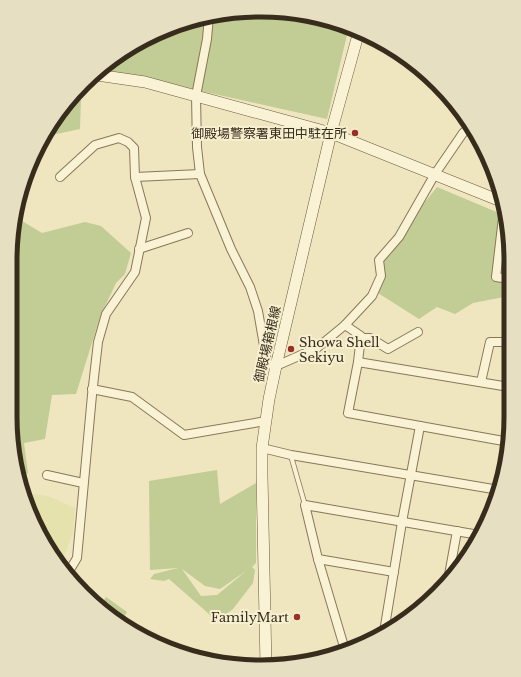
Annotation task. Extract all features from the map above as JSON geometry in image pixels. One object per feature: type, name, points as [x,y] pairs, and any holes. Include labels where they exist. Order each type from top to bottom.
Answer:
[{"type":"main road","name":"御殿場箱根線","points":[[266,660],[262,448],[269,399],[331,133],[357,37]]},
{"type":"main road","points":[[104,73],[145,82],[331,133],[496,199]]},
{"type":"street","points":[[209,23],[196,96],[197,147],[200,174],[231,249],[250,287],[258,311],[267,363],[276,366],[317,348],[345,325],[372,296],[381,276],[379,260],[398,237],[434,174],[466,130]]},
{"type":"street","points":[[60,177],[95,146],[120,138],[128,142],[134,148],[135,177],[146,218],[135,272],[106,314],[98,342],[92,389],[76,558],[70,569]]},
{"type":"street","points":[[135,177],[200,174]]},
{"type":"street","points":[[502,228],[496,277],[504,278]]},
{"type":"street","points":[[140,249],[188,233]]},
{"type":"street","points":[[345,325],[361,336],[358,362],[348,413],[502,441]]},
{"type":"street","points":[[361,338],[370,338],[388,349],[418,332]]},
{"type":"street","points":[[481,382],[490,342],[504,342]]},
{"type":"street","points":[[358,362],[504,386]]},
{"type":"street","points":[[92,389],[132,397],[184,435],[266,421]]},
{"type":"street","points":[[385,625],[420,426]]},
{"type":"street","points":[[262,448],[291,455],[493,489]]},
{"type":"street","points":[[47,475],[84,483]]},
{"type":"street","points":[[343,646],[318,559],[305,505],[473,534]]},
{"type":"street","points":[[450,570],[457,531]]},
{"type":"street","points":[[318,559],[394,572]]},
{"type":"lane","points":[[291,455],[305,505]]},
{"type":"shaded area","points":[[29,493],[48,496],[75,508],[73,533],[63,559],[42,524]]},
{"type":"green space","points":[[260,17],[292,19],[324,25],[347,33],[327,119],[111,71],[110,68],[125,58],[153,42],[197,25],[229,19]]},
{"type":"green space","points":[[80,97],[81,98],[80,129],[52,135],[67,112]]},
{"type":"green space","points":[[437,187],[499,213],[502,229],[504,260],[504,297],[473,303],[455,314],[437,307],[419,319],[378,293],[379,260]]},
{"type":"green space","points":[[22,221],[42,233],[85,222],[101,226],[131,253],[125,274],[116,283],[100,317],[76,394],[52,395],[45,439],[24,443],[28,473],[24,476],[19,448],[17,416],[17,260],[20,223]]},
{"type":"green space","points":[[217,470],[220,504],[256,483],[256,563],[252,567],[255,570],[253,583],[233,609],[217,621],[169,579],[164,581],[150,579],[154,574],[178,568],[150,570],[149,481]],"holes":[[[182,569],[205,586],[220,589],[246,571],[217,595],[201,596]]]},
{"type":"green space","points":[[106,597],[127,612],[123,618],[103,602]]},
{"type":"place","name":"御殿場警察署東田中駐在所","points":[[355,133]]},
{"type":"place","name":"Showa Shell Sekiyu","points":[[291,349]]},
{"type":"place","name":"FamilyMart","points":[[297,617]]}]
